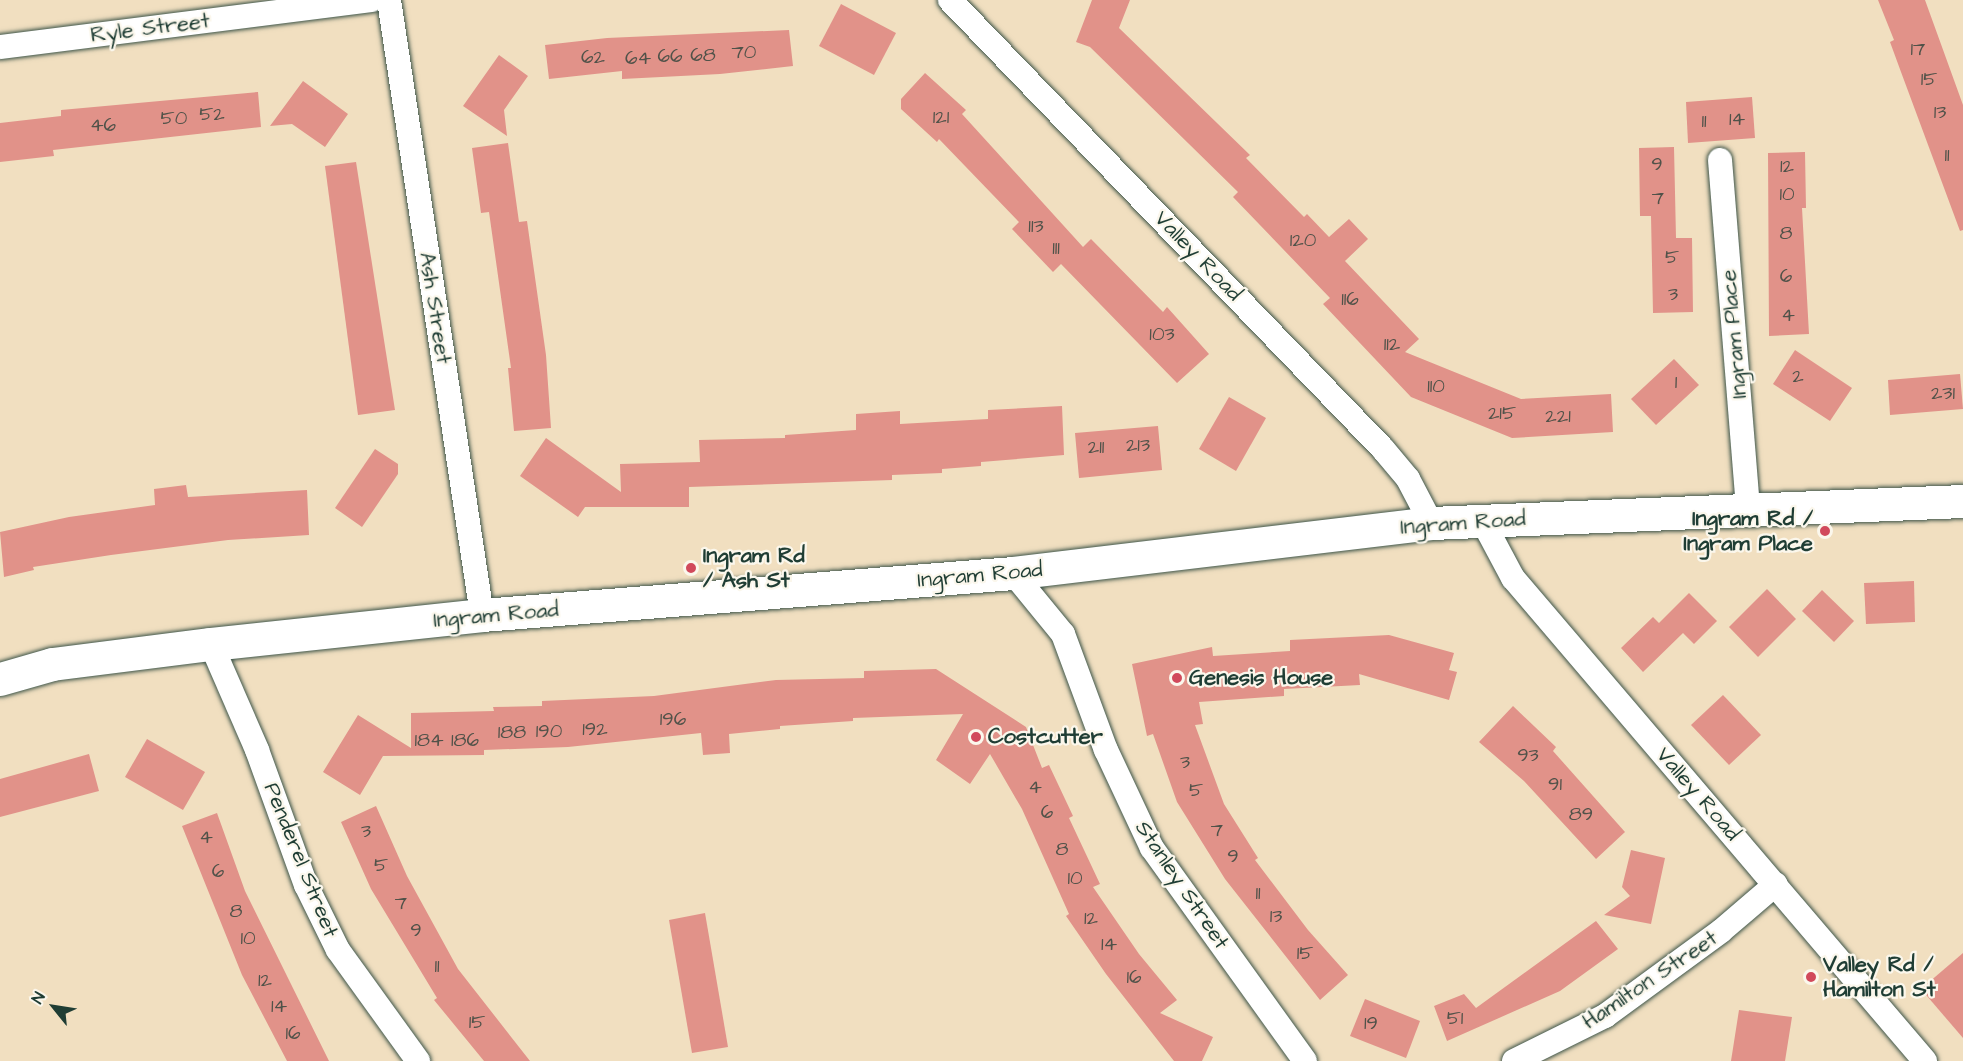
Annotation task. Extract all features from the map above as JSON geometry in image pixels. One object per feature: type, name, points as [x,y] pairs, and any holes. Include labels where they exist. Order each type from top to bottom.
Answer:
[{"type":"street","name":"Ryle Street","points":[[0,47],[371,0]]},
{"type":"street","name":"Ash Street","points":[[389,0],[482,615]]},
{"type":"street","name":"Valley Road","points":[[950,0],[1383,449],[1408,479],[1431,523]]},
{"type":"street","name":"Ingram Place","points":[[1720,160],[1748,508]]},
{"type":"street","name":"Ingram Road","points":[[0,679],[52,664],[212,644],[482,615],[1013,573],[1431,523],[1748,508],[1963,501]]},
{"type":"street","name":"Valley Road","points":[[1482,520],[1513,578],[1776,884],[1924,1061]]},
{"type":"street","name":"Stanley Street","points":[[1013,573],[1063,634],[1106,750],[1152,848],[1305,1061]]},
{"type":"street","name":"Penderel Street","points":[[212,644],[320,913],[338,951],[418,1061]]},
{"type":"street","name":"Hamilton Street","points":[[1514,1061],[1605,1016],[1721,931],[1776,884]]},
{"type":"building","points":[[1092,0],[1130,0],[1119,28],[1250,155],[1246,158],[1304,217],[1307,214],[1329,237],[1349,219],[1368,239],[1345,261],[1419,339],[1405,352],[1521,399],[1611,394],[1613,432],[1512,438],[1411,397],[1323,304],[1330,298],[1233,197],[1238,192],[1090,47],[1076,42]]},
{"type":"building","points":[[1878,0],[1925,0],[1963,105],[1963,230],[1960,231],[1901,72],[1890,42],[1894,40]]},
{"type":"building","points":[[841,4],[896,33],[874,75],[819,46]]},
{"type":"building","points":[[789,30],[793,66],[720,74],[622,79],[622,71],[549,79],[545,45],[607,38]]},
{"type":"building","points":[[499,55],[528,76],[504,110],[507,136],[463,106]]},
{"type":"building","points":[[925,73],[966,110],[962,114],[1083,247],[1091,239],[1163,312],[1167,307],[1209,354],[1177,383],[1061,264],[1053,272],[1012,229],[1019,222],[939,139],[937,142],[901,109],[901,99]]},
{"type":"building","points":[[303,81],[348,114],[325,147],[292,124],[270,126]]},
{"type":"building","points":[[258,92],[261,127],[53,150],[54,156],[0,162],[0,123],[61,116],[61,110]]},
{"type":"building","points":[[1752,97],[1755,138],[1688,143],[1686,102]]},
{"type":"building","points":[[508,143],[519,222],[527,221],[546,355],[551,428],[514,431],[508,368],[511,368],[489,212],[481,213],[472,148]]},
{"type":"building","points":[[1674,147],[1676,238],[1692,238],[1693,312],[1653,313],[1651,216],[1640,216],[1639,148]]},
{"type":"building","points":[[1805,152],[1806,208],[1802,208],[1809,334],[1769,336],[1768,153]]},
{"type":"building","points":[[356,162],[395,410],[358,415],[325,166]]},
{"type":"building","points":[[1795,350],[1852,388],[1830,421],[1773,384]]},
{"type":"building","points":[[1674,359],[1699,385],[1656,425],[1631,399]]},
{"type":"building","points":[[1960,374],[1963,409],[1890,415],[1888,380]]},
{"type":"building","points":[[1229,397],[1266,418],[1236,471],[1199,449]]},
{"type":"building","points":[[1062,406],[1064,455],[981,462],[981,466],[942,469],[942,473],[892,475],[892,480],[689,487],[689,507],[585,507],[578,517],[520,476],[546,438],[621,492],[620,464],[700,462],[699,440],[785,438],[785,435],[856,430],[856,414],[900,411],[900,424],[988,419],[988,410]]},
{"type":"building","points":[[1158,426],[1162,470],[1079,478],[1075,433]]},
{"type":"building","points":[[375,449],[398,464],[398,474],[362,527],[335,508]]},
{"type":"building","points":[[186,485],[188,497],[307,490],[309,535],[228,540],[111,555],[33,567],[34,570],[4,577],[0,532],[69,517],[155,505],[154,489]]},
{"type":"building","points":[[1914,581],[1915,622],[1866,624],[1864,583]]},
{"type":"building","points":[[1767,589],[1796,619],[1758,657],[1729,627]]},
{"type":"building","points":[[1822,590],[1854,621],[1834,642],[1802,611]]},
{"type":"building","points":[[1689,593],[1717,621],[1694,644],[1683,633],[1643,672],[1621,648],[1653,617],[1659,623]]},
{"type":"building","points":[[1389,635],[1454,653],[1449,670],[1457,672],[1449,700],[1359,674],[1360,685],[1284,689],[1284,696],[1199,702],[1203,724],[1195,725],[1224,804],[1258,858],[1255,860],[1308,930],[1348,975],[1320,1000],[1225,879],[1177,802],[1153,734],[1147,736],[1132,664],[1212,647],[1213,656],[1290,651],[1290,640]]},
{"type":"building","points":[[936,669],[1026,727],[1042,768],[1049,765],[1073,816],[1069,818],[1100,884],[1093,887],[1139,954],[1177,1000],[1160,1013],[1213,1037],[1202,1061],[1174,1061],[1106,974],[1066,916],[1069,914],[1022,809],[990,754],[970,784],[936,760],[963,714],[853,718],[853,721],[780,726],[780,729],[729,734],[730,753],[703,755],[701,733],[568,747],[484,750],[484,755],[383,756],[360,795],[323,772],[358,715],[411,748],[411,713],[494,711],[493,707],[542,706],[542,701],[654,696],[776,680],[864,678],[864,671]]},
{"type":"building","points":[[1723,695],[1761,735],[1729,765],[1691,725]]},
{"type":"building","points":[[1513,706],[1556,747],[1553,751],[1625,832],[1596,859],[1524,781],[1479,742]]},
{"type":"building","points":[[147,739],[205,772],[183,810],[125,777]]},
{"type":"building","points":[[89,754],[99,791],[0,817],[0,779]]},
{"type":"building","points":[[376,806],[407,876],[458,969],[530,1061],[484,1061],[434,1000],[437,998],[371,889],[341,822]]},
{"type":"building","points":[[217,813],[245,891],[329,1061],[287,1061],[242,975],[182,826]]},
{"type":"building","points":[[1631,850],[1665,858],[1651,924],[1604,915],[1630,896],[1622,887]]},
{"type":"building","points":[[705,913],[728,1047],[692,1053],[669,920]]},
{"type":"building","points":[[1596,921],[1618,949],[1560,991],[1447,1041],[1434,1006],[1464,994],[1476,1008]]},
{"type":"building","points":[[1963,953],[1963,1038],[1921,989]]},
{"type":"building","points":[[1365,999],[1420,1021],[1406,1058],[1350,1036]]},
{"type":"building","points":[[1739,1010],[1792,1017],[1785,1061],[1731,1061]]},
{"type":"place","name":"Ingram Rd / Ingram Place","points":[[1825,531]]},
{"type":"place","name":"Ingram Rd / Ash St","points":[[691,568]]},
{"type":"place","name":"Genesis House","points":[[1177,678]]},
{"type":"place","name":"Costcutter","points":[[976,737]]},
{"type":"place","name":"Valley Rd / Hamilton St","points":[[1811,977]]}]
